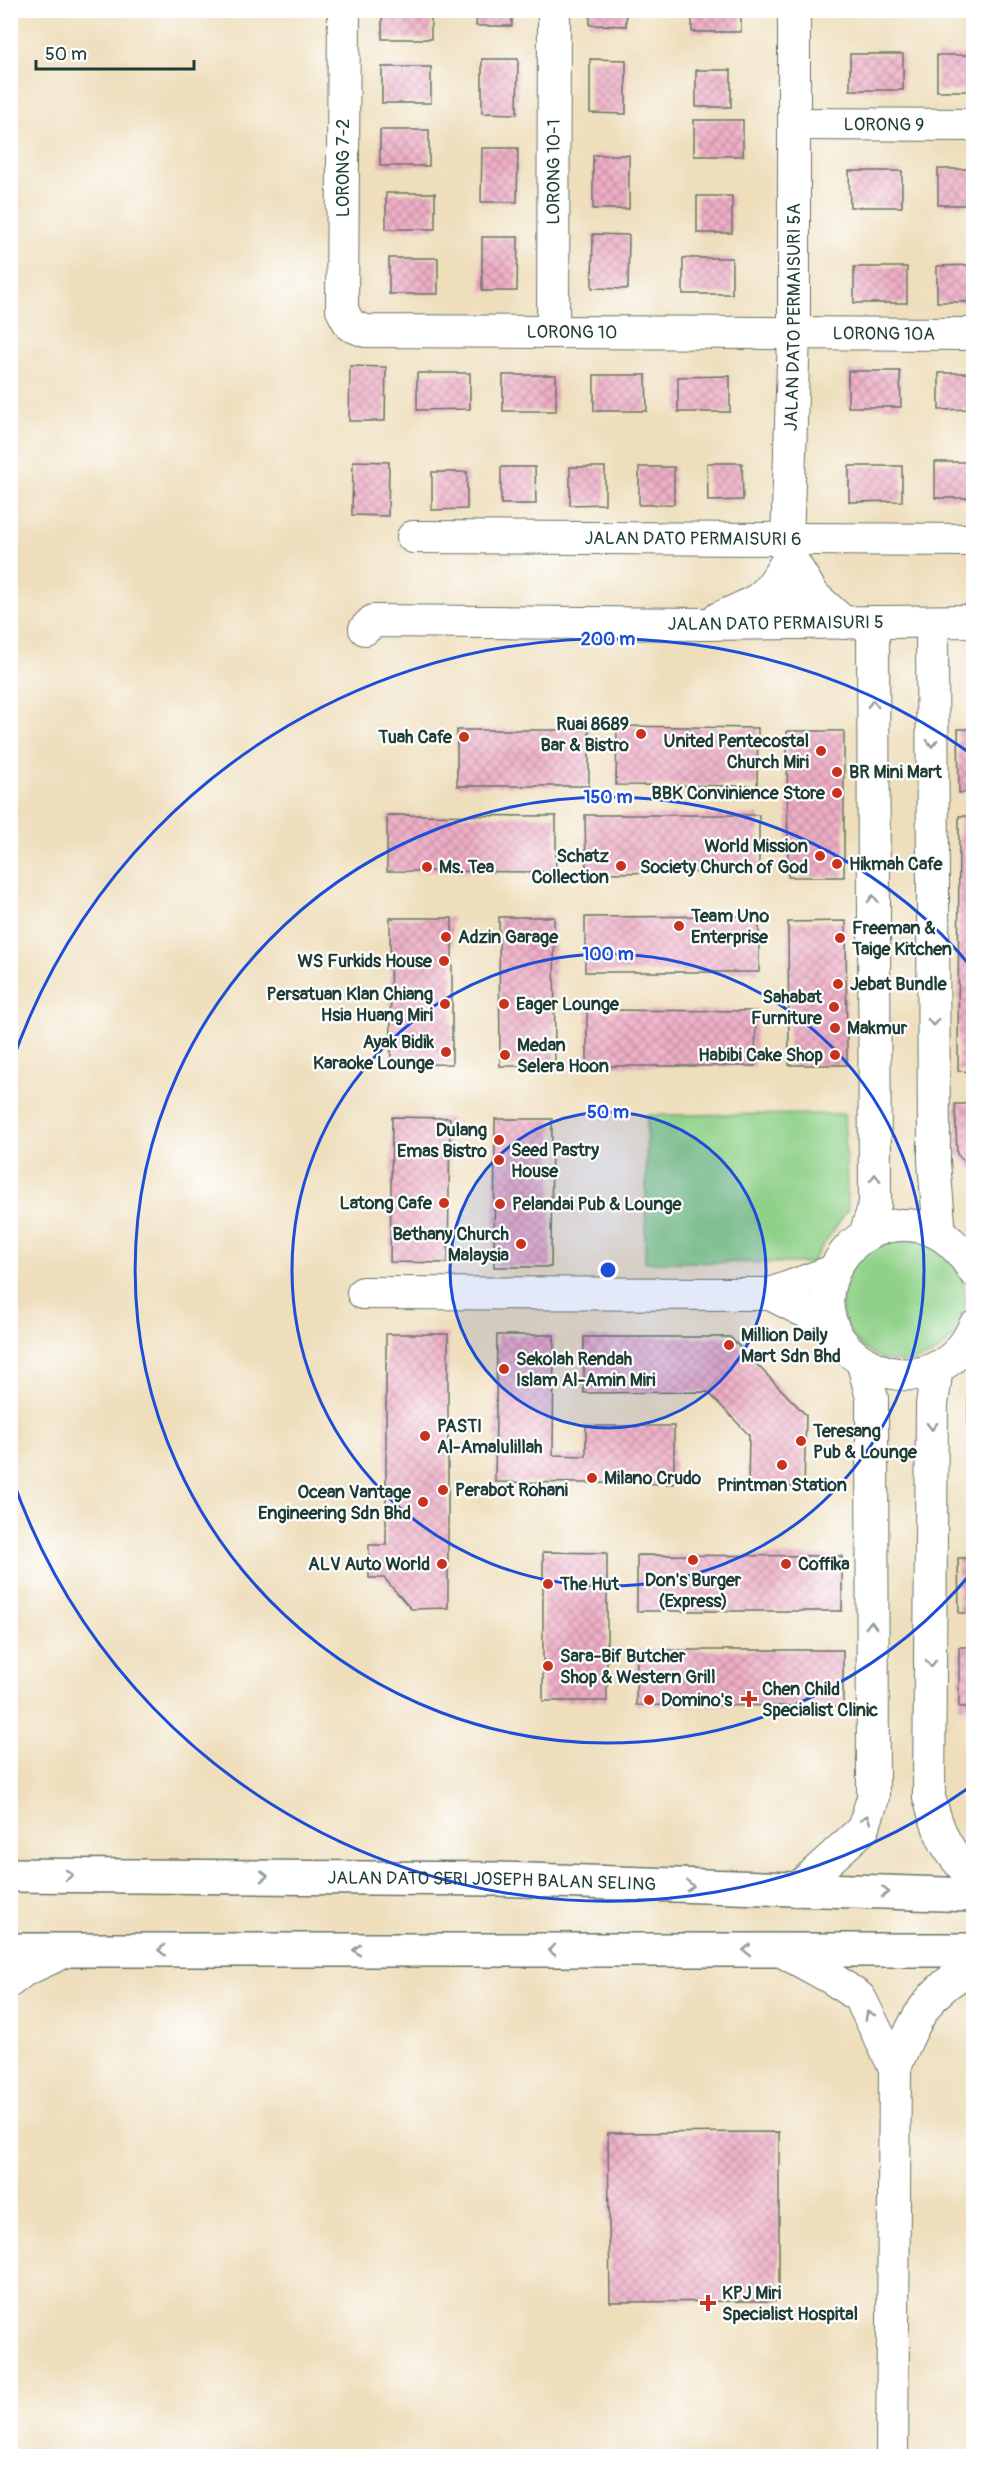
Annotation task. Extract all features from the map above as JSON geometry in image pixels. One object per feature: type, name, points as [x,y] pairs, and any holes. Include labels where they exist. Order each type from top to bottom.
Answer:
[{"type":"main road","name":"JALAN DATO SERI JOSEPH BALAN SELING","points":[[10,1875],[497,1879],[974,1895]]},
{"type":"main road","points":[[10,1950],[974,1950]]},
{"type":"street","name":"LORONG 7-2","points":[[344,10],[342,310],[350,325]]},
{"type":"street","name":"LORONG 10-1","points":[[553,332],[554,10]]},
{"type":"street","name":"JALAN DATO PERMAISURI 5A","points":[[788,623],[787,551],[794,334],[794,10]]},
{"type":"street","name":"LORONG 9","points":[[795,124],[974,125]]},
{"type":"street","name":"LORONG 10","points":[[350,325],[365,331],[794,334]]},
{"type":"street","name":"LORONG 10A","points":[[794,334],[974,334]]},
{"type":"street","name":"JALAN DATO PERMAISURI 6","points":[[413,537],[787,551],[974,540]]},
{"type":"street","points":[[787,551],[814,596],[859,622],[875,1204],[865,1235]]},
{"type":"street","points":[[702,624],[757,602],[774,583],[787,551]]},
{"type":"street","name":"JALAN DATO PERMAISURI 5","points":[[365,628],[373,621],[702,624],[974,621]]},
{"type":"street","points":[[932,622],[934,1162],[940,1234]]},
{"type":"street","points":[[974,1270],[960,1249],[940,1234],[915,1225],[889,1226],[865,1235],[846,1250],[833,1271],[828,1289],[828,1307],[832,1325],[844,1347],[863,1364],[887,1373],[912,1374],[937,1367],[955,1356],[974,1327]]},
{"type":"street","points":[[363,1293],[770,1294],[833,1271]]},
{"type":"street","points":[[770,1294],[832,1325]]},
{"type":"street","points":[[796,1890],[863,1829],[873,1798],[872,1398],[863,1364]]},
{"type":"street","points":[[937,1367],[932,1405],[929,1797],[940,1837],[955,1860],[974,1879]]},
{"type":"street","points":[[780,1950],[833,1979],[860,1998],[895,2068]]},
{"type":"street","points":[[10,1981],[23,1971],[66,1951]]},
{"type":"street","points":[[892,2457],[895,2068],[908,2033],[928,2000],[959,1974],[974,1968]]},
{"type":"green space","points":[[844,1114],[848,1209],[811,1263],[645,1262],[647,1115]]},
{"type":"green space","points":[[903,1238],[927,1243],[947,1256],[960,1276],[965,1300],[960,1324],[947,1344],[927,1357],[903,1362],[879,1357],[859,1344],[846,1324],[841,1300],[846,1276],[859,1256],[879,1243]]},
{"type":"building","points":[[382,10],[431,10],[431,39],[382,39]]},
{"type":"building","points":[[477,10],[512,10],[512,26],[476,26]]},
{"type":"building","points":[[590,10],[626,10],[626,26],[590,25]]},
{"type":"building","points":[[692,10],[741,10],[741,32],[692,32]]},
{"type":"building","points":[[850,54],[903,54],[903,90],[850,90]]},
{"type":"building","points":[[937,55],[974,55],[974,91],[937,91]]},
{"type":"building","points":[[482,59],[518,59],[517,114],[482,113]]},
{"type":"building","points":[[590,59],[626,60],[626,114],[590,113]]},
{"type":"building","points":[[382,67],[431,67],[431,103],[382,103]]},
{"type":"building","points":[[696,70],[731,70],[731,107],[696,107]]},
{"type":"building","points":[[694,120],[743,120],[743,156],[694,156]]},
{"type":"building","points":[[380,130],[429,130],[429,166],[380,166]]},
{"type":"building","points":[[482,148],[518,148],[517,202],[481,202]]},
{"type":"building","points":[[593,155],[629,155],[629,209],[593,209]]},
{"type":"building","points":[[938,169],[974,169],[974,205],[938,205]]},
{"type":"building","points":[[849,171],[902,171],[902,207],[850,207]]},
{"type":"building","points":[[386,193],[435,193],[435,229],[386,229]]},
{"type":"building","points":[[697,196],[732,196],[732,233],[697,233]]},
{"type":"building","points":[[593,234],[629,235],[628,289],[592,288]]},
{"type":"building","points":[[482,237],[518,237],[517,291],[482,291]]},
{"type":"building","points":[[389,258],[438,258],[438,294],[389,294]]},
{"type":"building","points":[[683,258],[732,258],[732,294],[683,294]]},
{"type":"building","points":[[974,265],[974,302],[937,302],[937,266]]},
{"type":"building","points":[[854,267],[907,267],[907,303],[854,303]]},
{"type":"building","points":[[350,366],[386,367],[385,421],[349,421]]},
{"type":"building","points":[[848,371],[900,371],[901,407],[848,407]]},
{"type":"building","points":[[417,373],[470,373],[470,409],[417,410]]},
{"type":"building","points":[[939,373],[974,373],[974,409],[939,410]]},
{"type":"building","points":[[503,375],[556,375],[556,411],[503,411]]},
{"type":"building","points":[[594,375],[646,375],[647,411],[594,411]]},
{"type":"building","points":[[730,376],[730,412],[678,412],[678,377]]},
{"type":"building","points":[[353,461],[389,462],[388,516],[352,515]]},
{"type":"building","points":[[935,462],[974,462],[974,498],[935,498]]},
{"type":"building","points":[[707,463],[742,463],[743,500],[708,501]]},
{"type":"building","points":[[849,466],[902,466],[902,501],[849,502]]},
{"type":"building","points":[[501,467],[535,467],[536,504],[501,504]]},
{"type":"building","points":[[570,467],[605,467],[605,504],[570,505]]},
{"type":"building","points":[[639,467],[674,467],[674,504],[639,505]]},
{"type":"building","points":[[432,472],[467,472],[467,509],[432,510]]},
{"type":"building","points":[[617,726],[758,728],[757,786],[616,785]]},
{"type":"building","points":[[958,729],[974,729],[974,792],[959,793]]},
{"type":"building","points":[[457,730],[589,730],[589,786],[457,786]]},
{"type":"building","points":[[787,731],[844,731],[844,877],[788,877]]},
{"type":"building","points":[[387,815],[556,816],[556,872],[387,871]]},
{"type":"building","points":[[585,815],[759,815],[759,872],[586,873]]},
{"type":"building","points":[[959,816],[974,816],[974,1072],[958,1071]]},
{"type":"building","points":[[759,916],[759,972],[585,972],[585,917]]},
{"type":"building","points":[[499,917],[554,917],[555,1066],[500,1066]]},
{"type":"building","points":[[390,918],[452,918],[452,1064],[391,1065]]},
{"type":"building","points":[[846,921],[847,1065],[789,1065],[788,922]]},
{"type":"building","points":[[587,1010],[756,1011],[755,1066],[587,1066]]},
{"type":"building","points":[[955,1104],[974,1104],[974,1171],[957,1154]]},
{"type":"building","points":[[392,1117],[450,1118],[448,1263],[390,1262]]},
{"type":"building","points":[[495,1119],[552,1119],[551,1267],[494,1267]]},
{"type":"building","points":[[386,1334],[448,1334],[448,1608],[411,1609],[384,1578],[369,1578],[369,1545],[386,1545]]},
{"type":"building","points":[[497,1335],[554,1335],[553,1455],[586,1456],[586,1426],[674,1426],[674,1484],[495,1482]]},
{"type":"building","points":[[584,1337],[730,1337],[806,1415],[804,1487],[748,1486],[749,1435],[708,1392],[584,1393]]},
{"type":"building","points":[[968,1394],[974,1394],[974,1485],[968,1485]]},
{"type":"building","points":[[543,1552],[607,1553],[607,1701],[543,1701]]},
{"type":"building","points":[[637,1555],[842,1556],[842,1611],[637,1611]]},
{"type":"building","points":[[958,1558],[974,1558],[974,1613],[959,1613]]},
{"type":"building","points":[[959,1647],[974,1647],[974,1707],[959,1707]]},
{"type":"building","points":[[637,1650],[843,1650],[843,1706],[636,1705]]},
{"type":"building","points":[[779,2132],[779,2301],[610,2302],[608,2133]]},
{"type":"place","name":"Ruai 8689 Bar & Bistro","points":[[641,734]]},
{"type":"place","name":"Tuah Cafe","points":[[464,737]]},
{"type":"place","name":"United Pentecostal Church Miri","points":[[821,751]]},
{"type":"place","name":"BR Mini Mart","points":[[837,772]]},
{"type":"place","name":"BBK Convinience Store","points":[[837,793]]},
{"type":"place","name":"World Mission Society Church of God","points":[[820,856]]},
{"type":"place","name":"Hikmah Cafe","points":[[837,864]]},
{"type":"place","name":"Schatz Collection","points":[[621,866]]},
{"type":"place","name":"Ms. Tea","points":[[427,867]]},
{"type":"place","name":"Team Uno Enterprise","points":[[679,926]]},
{"type":"place","name":"Adzin Garage","points":[[446,937]]},
{"type":"place","name":"Freeman & Taige Kitchen","points":[[840,938]]},
{"type":"place","name":"WS Furkids House","points":[[444,961]]},
{"type":"place","name":"Jebat Bundle","points":[[838,984]]},
{"type":"place","name":"Persatuan Klan Chiang Hsia Huang Miri","points":[[445,1004]]},
{"type":"place","name":"Eager Lounge","points":[[504,1004]]},
{"type":"place","name":"Sahabat Furniture","points":[[834,1007]]},
{"type":"place","name":"Makmur","points":[[835,1028]]},
{"type":"place","name":"Ayak Bidik Karaoke Lounge","points":[[446,1052]]},
{"type":"place","name":"Medan Selera Hoon","points":[[505,1055]]},
{"type":"place","name":"Habibi Cake Shop","points":[[835,1055]]},
{"type":"place","name":"Dulang Emas Bistro","points":[[499,1140]]},
{"type":"place","name":"Seed Pastry House","points":[[499,1160]]},
{"type":"place","name":"Latong Cafe","points":[[444,1203]]},
{"type":"place","name":"Pelandai Pub & Lounge","points":[[500,1204]]},
{"type":"place","name":"Bethany Church Malaysia","points":[[521,1244]]},
{"type":"place","name":"Million Daily Mart Sdn Bhd","points":[[729,1345]]},
{"type":"place","name":"Sekolah Rendah Islam Al-Amin Miri","points":[[504,1369]]},
{"type":"place","name":"PASTI Al-Amalulillah","points":[[425,1436]]},
{"type":"place","name":"Teresang Pub & Lounge","points":[[801,1441]]},
{"type":"place","name":"Printman Station","points":[[782,1465]]},
{"type":"place","name":"Milano Crudo","points":[[592,1478]]},
{"type":"place","name":"Perabot Rohani","points":[[443,1490]]},
{"type":"place","name":"Ocean Vantage Engineering Sdn Bhd","points":[[423,1502]]},
{"type":"place","name":"Don's Burger (Express)","points":[[693,1560]]},
{"type":"place","name":"ALV Auto World","points":[[442,1564]]},
{"type":"place","name":"Coffika","points":[[786,1564]]},
{"type":"place","name":"The Hut","points":[[548,1584]]},
{"type":"place","name":"Sara-Bif Butcher Shop & Western Grill","points":[[548,1666]]},
{"type":"place","name":"Chen Child Specialist Clinic","points":[[749,1699]]},
{"type":"place","name":"Domino's","points":[[649,1700]]},
{"type":"place","name":"KPJ Miri Specialist Hospital","points":[[708,2303]]}]
